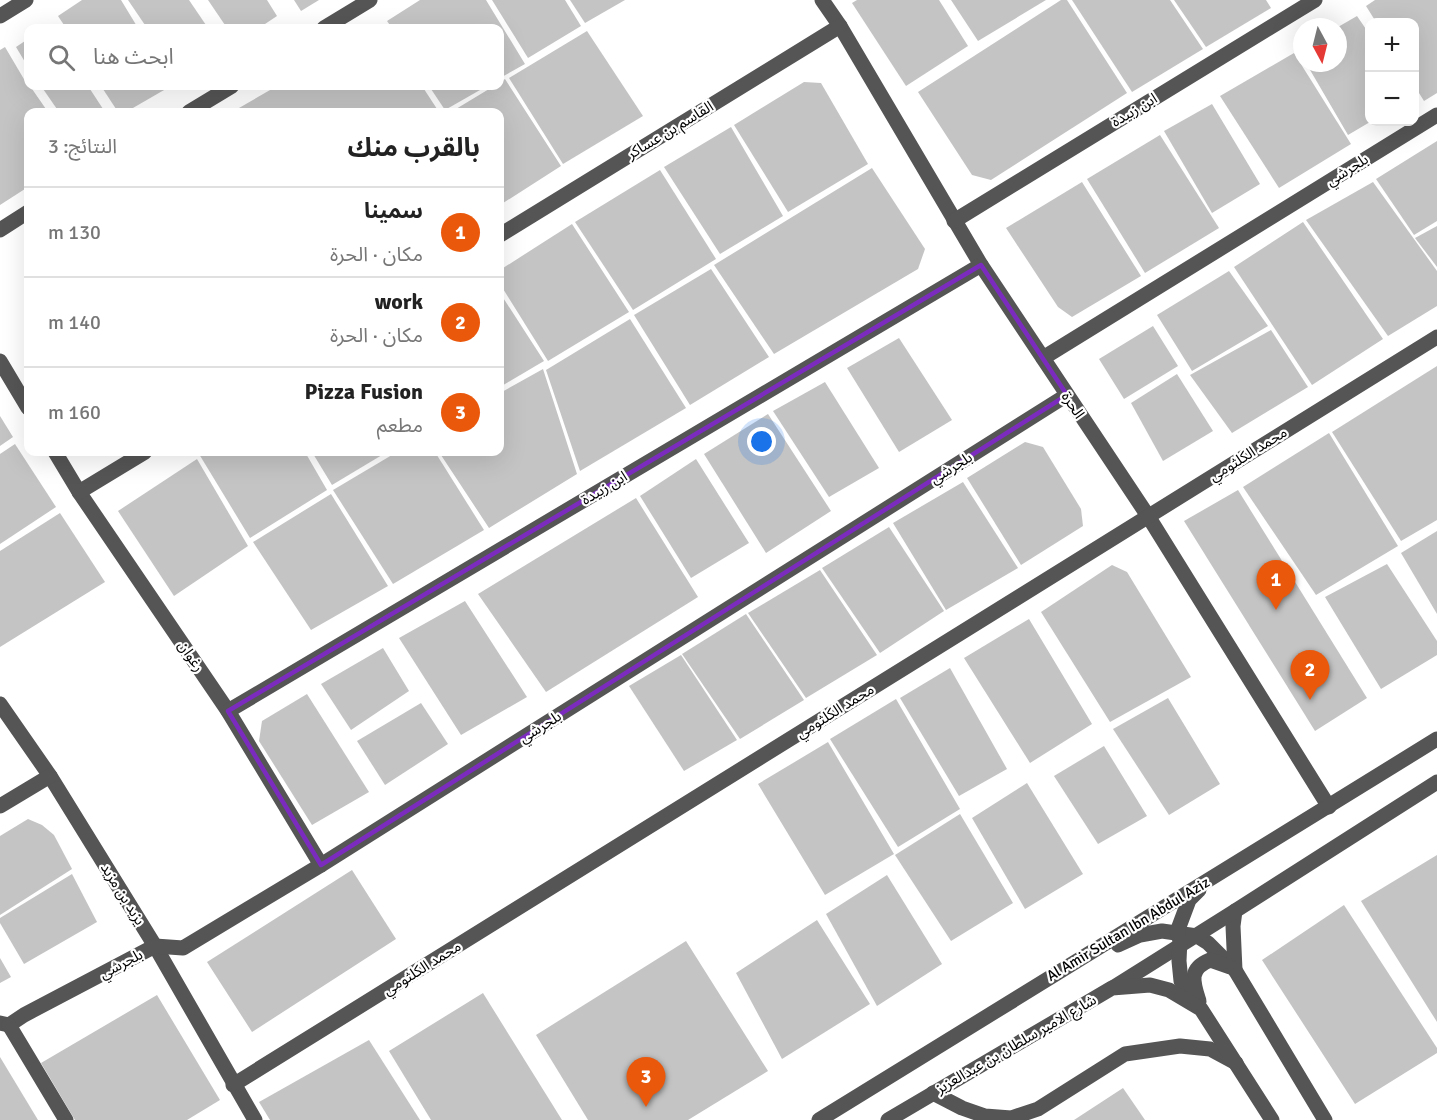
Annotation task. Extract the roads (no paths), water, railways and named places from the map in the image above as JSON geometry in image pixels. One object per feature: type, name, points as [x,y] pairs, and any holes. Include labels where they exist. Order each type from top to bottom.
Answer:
[{"type":"street","points":[[0,16],[26,0]]},
{"type":"street","points":[[331,24],[370,0]]},
{"type":"street","name":"الحرة","points":[[822,0],[840,26],[981,265],[1148,516],[1329,807]]},
{"type":"street","name":"ابن زبيدة","points":[[954,221],[1315,0]]},
{"type":"street","name":"القاسم بن عساكر","points":[[504,233],[840,26]]},
{"type":"street","points":[[196,108],[225,90]]},
{"type":"street","name":"بلجرشي","points":[[1043,358],[1437,115]]},
{"type":"street","points":[[0,230],[24,215]]},
{"type":"street","name":"ابن زبيدة","points":[[228,711],[981,265]]},
{"type":"street","name":"محمد الكلثومي","points":[[233,1085],[1437,337]]},
{"type":"street","points":[[0,361],[24,401]]},
{"type":"street","name":"بلجرشي","points":[[4,1024],[155,946],[183,948],[321,865],[1067,395]]},
{"type":"street","name":"رغوان","points":[[57,456],[79,492],[228,711],[321,865]]},
{"type":"street","points":[[79,492],[138,456]]},
{"type":"street","name":"يزيد بن مزيد","points":[[0,704],[50,776],[155,946],[255,1120]]},
{"type":"street","name":"Al Amir Sultan Ibn Abdul Aziz","points":[[819,1120],[1437,739]]},
{"type":"street","points":[[0,806],[50,776]]},
{"type":"street","points":[[1112,988],[1178,940],[1197,936],[1437,782]]},
{"type":"street","points":[[1207,882],[1189,900],[1178,940],[1181,981],[1238,1064],[1272,1120]]},
{"type":"street","points":[[1235,911],[1233,926],[1235,970]]},
{"type":"street","points":[[1063,968],[1140,935],[1162,931],[1178,940]]},
{"type":"street","points":[[1197,936],[1208,943],[1235,970],[1325,1120]]},
{"type":"street","points":[[1201,1009],[1194,986],[1193,974],[1196,969],[1210,960],[1235,970]]},
{"type":"street","name":"شارع الامير سلطان بن عبدالعزيز","points":[[888,1120],[1112,988],[1150,985],[1169,990],[1201,1009]]},
{"type":"street","points":[[4,1024],[66,1120]]},
{"type":"street","points":[[933,1093],[962,1108],[985,1116],[1011,1118],[1038,1110],[1125,1054],[1180,1046],[1210,1049],[1238,1064]]},
{"type":"place","name":"سمينا","points":[[1276,610]]},
{"type":"place","name":"work","points":[[1310,700]]},
{"type":"place","name":"Pizza Fusion","points":[[646,1107]]}]
